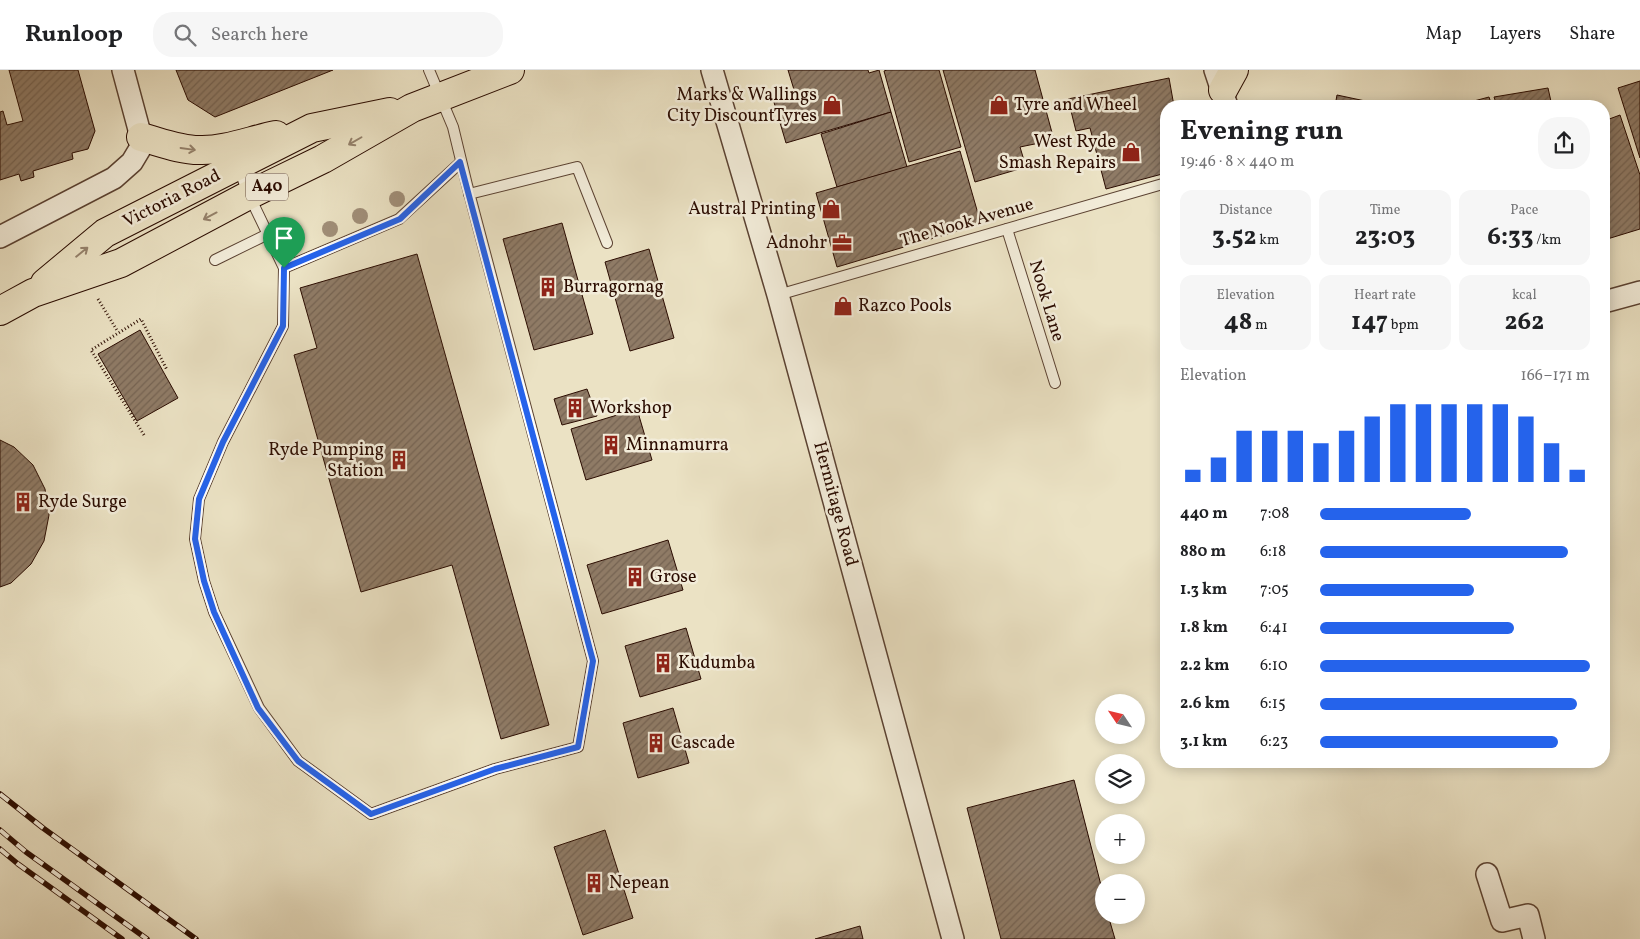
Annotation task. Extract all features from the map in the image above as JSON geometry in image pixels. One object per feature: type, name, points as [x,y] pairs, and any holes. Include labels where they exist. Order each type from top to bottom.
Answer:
[{"type":"highway","name":"Victoria Road","points":[[0,311],[33,293],[121,263],[249,195],[323,159],[412,108],[510,70]]},
{"type":"highway","name":"Victoria Road","points":[[33,293],[105,233],[312,128],[412,108]]},
{"type":"highway","points":[[141,137],[178,148],[200,150],[312,128]]},
{"type":"street","points":[[0,237],[114,178],[132,162],[141,147],[141,137],[123,70]]},
{"type":"street","name":"Hermitage Road","points":[[712,70],[778,295],[953,939]]},
{"type":"street","points":[[1610,300],[1640,292]]},
{"type":"street","points":[[1488,874],[1502,921],[1528,915],[1534,939]]},
{"type":"lane","points":[[238,166],[249,195],[284,268],[283,326],[223,442],[199,499],[195,539],[204,581],[214,612],[258,708],[298,761],[371,814],[495,769],[578,747],[593,661],[460,162],[453,127],[430,70]]},
{"type":"lane","points":[[284,268],[400,219],[460,162]]},
{"type":"lane","points":[[469,194],[577,166],[607,243]]},
{"type":"lane","name":"The Nook Avenue","points":[[778,295],[1160,185]]},
{"type":"lane","name":"Nook Lane","points":[[1007,229],[1055,383]]},
{"type":"lane","points":[[215,260],[268,234]]},
{"type":"path","points":[[102,306],[118,332]]},
{"type":"path","points":[[144,435],[91,350],[141,319],[167,370]]},
{"type":"building","points":[[9,70],[78,70],[95,131],[88,149],[72,153],[73,159],[33,171],[34,177],[21,181],[19,174],[0,180],[0,112],[3,111],[7,125],[23,121]]},
{"type":"building","points":[[176,70],[333,70],[215,117],[188,100]]},
{"type":"building","name":"Marks & Wallings City DiscountTyres","points":[[788,70],[868,70],[869,73],[879,70],[891,112],[786,143],[773,99],[795,93]]},
{"type":"building","points":[[939,70],[961,147],[909,162],[884,71]]},
{"type":"building","name":"Tyre and Wheel","points":[[943,70],[1035,70],[1054,140],[1020,147],[1026,167],[975,182]]},
{"type":"building","name":"West Ryde Smash Repairs","points":[[1169,78],[1173,100],[1160,100],[1160,175],[1106,189],[1090,128],[1076,131],[1068,99]]},
{"type":"building","points":[[1640,81],[1640,158],[1618,88]]},
{"type":"building","points":[[1548,88],[1551,100],[1495,100],[1494,97]]},
{"type":"building","points":[[1337,95],[1361,100],[1336,100]]},
{"type":"building","points":[[1489,97],[1490,100],[1478,100]]},
{"type":"building","points":[[891,112],[907,167],[837,187],[821,134]]},
{"type":"building","points":[[1620,115],[1640,175],[1640,229],[1610,238],[1610,119]]},
{"type":"building","points":[[960,151],[981,224],[837,267],[816,193]]},
{"type":"building","name":"Burragornag","points":[[562,223],[593,334],[534,350],[503,239]]},
{"type":"building","points":[[649,249],[674,338],[630,351],[605,262]]},
{"type":"building","name":"Ryde Pumping Station","points":[[417,254],[549,725],[501,739],[452,565],[361,592],[294,355],[317,348],[300,288]]},
{"type":"building","points":[[140,330],[178,398],[137,421],[98,354]]},
{"type":"building","name":"Workshop","points":[[587,389],[597,416],[562,425],[554,399]]},
{"type":"building","name":"Minnamurra","points":[[637,409],[652,460],[586,480],[571,429]]},
{"type":"building","name":"Ryde Surge","points":[[0,440],[14,447],[33,465],[45,489],[49,515],[44,541],[31,564],[11,583],[0,587]]},
{"type":"building","name":"Grose","points":[[668,540],[683,590],[602,614],[587,565]]},
{"type":"building","name":"Kudumba","points":[[686,628],[701,679],[640,697],[625,646]]},
{"type":"building","name":"Cascade","points":[[673,708],[689,763],[638,778],[623,723]]},
{"type":"building","points":[[1074,780],[1098,874],[1095,874],[1095,924],[1111,924],[1115,939],[1001,939],[967,808]]},
{"type":"building","name":"Nepean","points":[[605,830],[633,918],[583,935],[554,847]]},
{"type":"building","points":[[860,926],[863,939],[815,939]]},
{"type":"railway","points":[[0,794],[43,828],[196,939]]},
{"type":"railway","points":[[0,830],[26,852],[147,939]]},
{"type":"railway","points":[[0,849],[122,939]]},
{"type":"place","name":"Marks & Wallings City DiscountTyres","points":[[832,105]]},
{"type":"place","name":"Tyre and Wheel","points":[[999,105]]},
{"type":"place","name":"West Ryde Smash Repairs","points":[[1131,152]]},
{"type":"place","name":"Austral Printing","points":[[831,209]]},
{"type":"place","name":"Adnohr","points":[[842,243]]},
{"type":"place","name":"Burragornag","points":[[548,287]]},
{"type":"place","name":"Razco Pools","points":[[843,306]]},
{"type":"place","name":"Workshop","points":[[575,408]]},
{"type":"place","name":"Minnamurra","points":[[611,445]]},
{"type":"place","name":"Ryde Pumping Station","points":[[399,460]]},
{"type":"place","name":"Ryde Surge","points":[[23,502]]},
{"type":"place","name":"Grose","points":[[635,577]]},
{"type":"place","name":"Kudumba","points":[[663,663]]},
{"type":"place","name":"Cascade","points":[[656,743]]},
{"type":"place","name":"Nepean","points":[[594,883]]},
{"type":"route","points":[[460,162],[593,661],[578,747],[495,769],[371,814],[298,761],[258,708],[214,612],[204,581],[195,539],[199,499],[223,442],[283,326],[284,268],[400,219],[460,162]]}]
